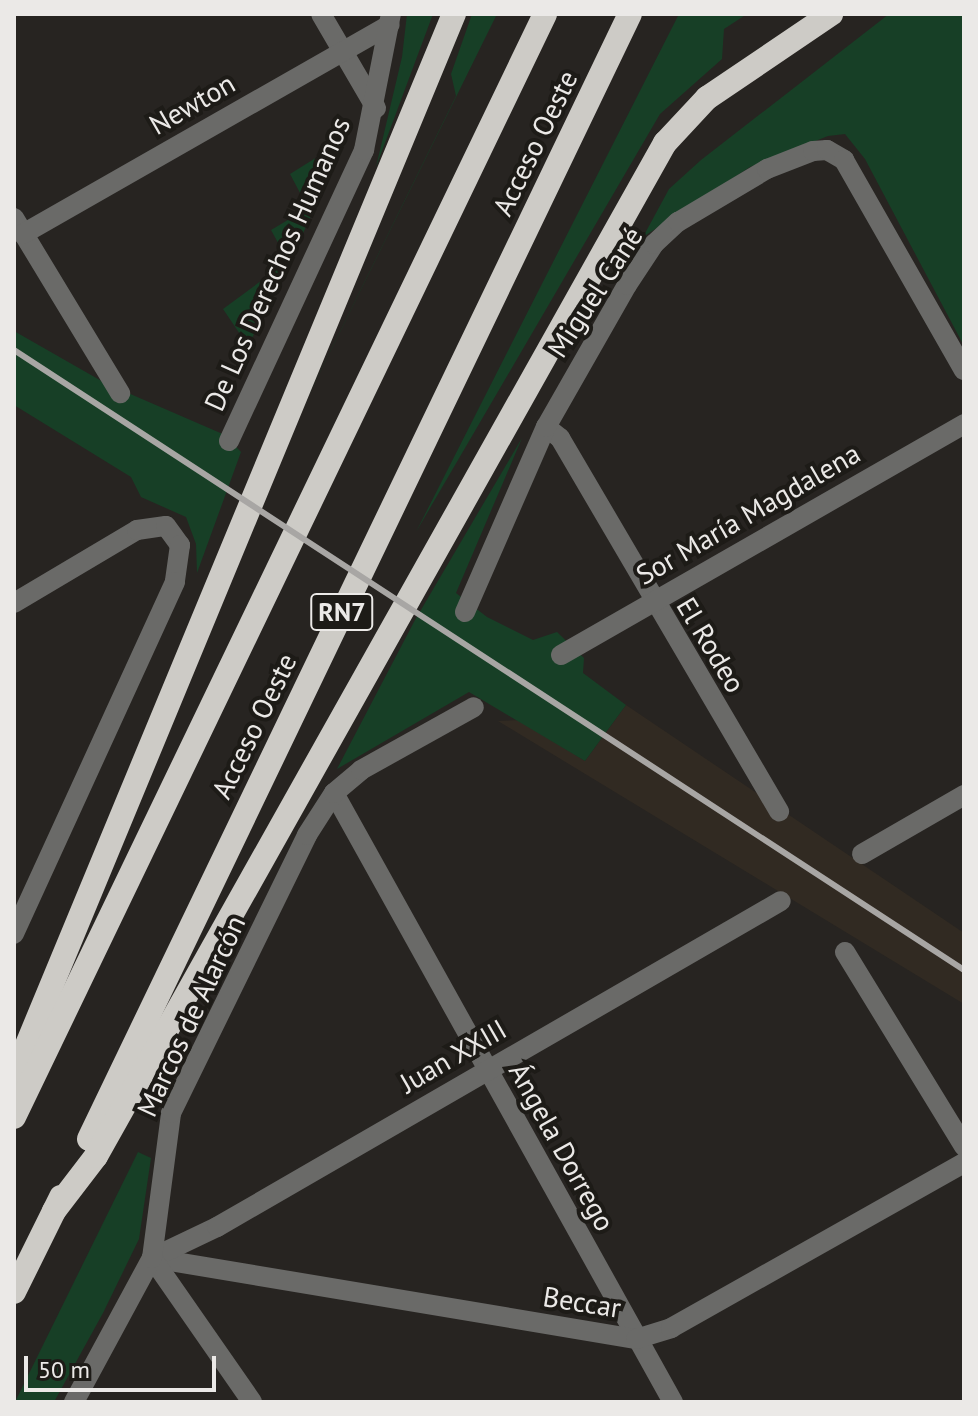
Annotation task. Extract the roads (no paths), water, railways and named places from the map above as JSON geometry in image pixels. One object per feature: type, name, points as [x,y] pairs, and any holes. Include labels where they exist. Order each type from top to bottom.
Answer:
[{"type":"highway","points":[[14,1076],[454,14]]},
{"type":"highway","name":"Acceso Oeste","points":[[14,1117],[545,14]]},
{"type":"highway","name":"Acceso Oeste","points":[[14,1292],[630,14]]},
{"type":"highway","points":[[54,1211],[96,1156],[665,143],[707,98],[831,14]]},
{"type":"street","points":[[321,14],[376,108]]},
{"type":"street","name":"Newton","points":[[19,226],[342,50],[390,20]]},
{"type":"street","name":"De Los Derechos Humanos","points":[[229,441],[351,179],[376,108],[390,20]]},
{"type":"street","name":"Miguel Cané","points":[[465,612],[546,427],[654,244],[678,222],[767,169],[813,151],[827,150],[844,160],[860,183],[964,370]]},
{"type":"street","points":[[19,226],[120,393]]},
{"type":"street","name":"Sor María Magdalena","points":[[561,655],[964,424]]},
{"type":"street","name":"El Rodeo","points":[[546,427],[560,438],[651,601],[779,811]]},
{"type":"street","points":[[14,603],[137,530],[166,526],[176,534],[181,553],[175,582],[14,934]]},
{"type":"street","points":[[334,793],[361,770],[474,707]]},
{"type":"street","name":"Ángela Dorrego","points":[[334,793],[673,1402]]},
{"type":"street","name":"Marcos de Alarcón","points":[[74,1402],[152,1258],[171,1113],[307,835],[334,793]]},
{"type":"street","points":[[862,854],[964,795]]},
{"type":"street","name":"Juan XXIII","points":[[152,1258],[217,1227],[486,1068],[781,901]]},
{"type":"street","points":[[845,952],[964,1146]]},
{"type":"street","name":"Beccar","points":[[152,1258],[636,1339],[671,1328],[964,1163]]},
{"type":"street","points":[[152,1258],[252,1402]]},
{"type":"railway","points":[[14,350],[964,970]]}]
